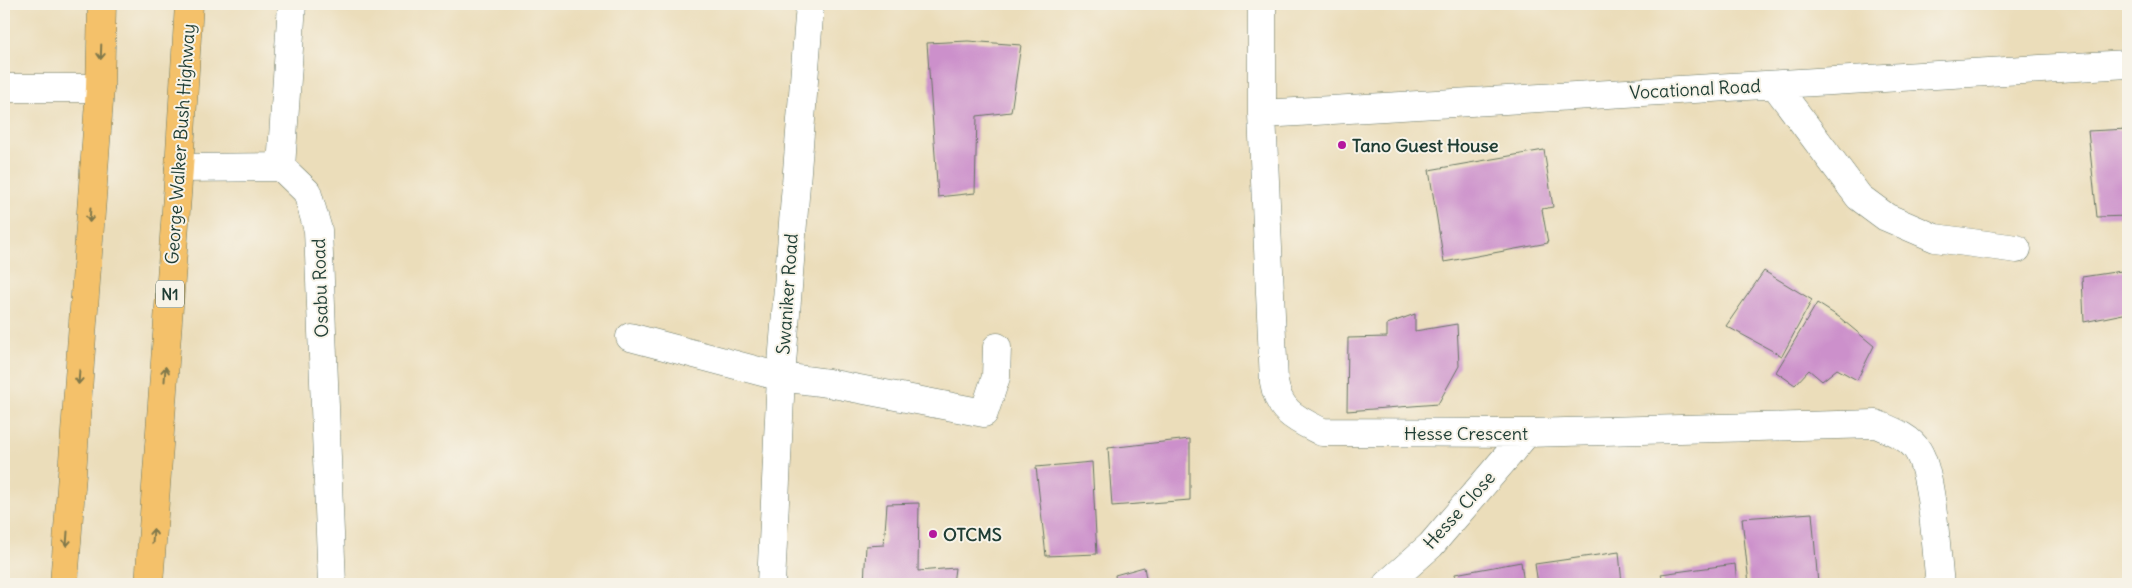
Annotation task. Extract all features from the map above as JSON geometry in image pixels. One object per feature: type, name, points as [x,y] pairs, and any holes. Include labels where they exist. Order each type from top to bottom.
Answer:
[{"type":"highway","points":[[64,584],[100,88],[102,4]]},
{"type":"highway","name":"George Walker Bush Highway","points":[[149,584],[180,168],[189,4]]},
{"type":"street","points":[[180,168],[281,167],[292,4]]},
{"type":"street","name":"Swaniker Road","points":[[771,584],[781,377],[810,4]]},
{"type":"street","name":"Hesse Crescent","points":[[1262,4],[1262,114],[1274,382],[1277,398],[1282,406],[1296,418],[1322,432],[1527,433],[1876,424],[1902,436],[1918,450],[1927,472],[1940,584]]},
{"type":"street","name":"Vocational Road","points":[[1262,114],[2128,64]]},
{"type":"street","points":[[1775,85],[1859,197],[1886,217],[1935,238],[2017,249]]},
{"type":"street","points":[[4,88],[100,88]]},
{"type":"street","name":"Osabu Road","points":[[281,167],[307,192],[318,230],[332,584]]},
{"type":"street","points":[[630,337],[781,377],[828,383],[984,413],[996,377],[997,347]]},
{"type":"street","name":"Hesse Close","points":[[1387,584],[1431,545],[1527,433]]},
{"type":"building","points":[[968,41],[1021,45],[1011,112],[977,116],[975,193],[938,197],[927,43]]},
{"type":"building","points":[[2128,129],[2128,216],[2097,217],[2088,131]]},
{"type":"building","points":[[1544,150],[1553,207],[1542,209],[1548,243],[1444,262],[1429,170]]},
{"type":"building","points":[[2128,270],[2128,313],[2084,322],[2082,277]]},
{"type":"building","points":[[1764,271],[1812,300],[1782,356],[1726,326]]},
{"type":"building","points":[[1817,303],[1839,317],[1874,346],[1857,380],[1837,369],[1822,381],[1809,370],[1795,385],[1776,372]]},
{"type":"building","points":[[1415,314],[1415,331],[1457,324],[1459,366],[1438,404],[1347,411],[1348,338],[1387,337],[1387,324]]},
{"type":"building","points":[[1190,439],[1190,500],[1112,506],[1108,448]]},
{"type":"building","points":[[1092,462],[1097,554],[1046,556],[1036,467]]},
{"type":"building","points":[[919,503],[918,571],[955,568],[953,584],[864,584],[866,546],[884,545],[887,504]]},
{"type":"building","points":[[1812,513],[1818,584],[1749,584],[1742,518]]},
{"type":"building","points":[[1619,552],[1622,584],[1538,584],[1535,564]]},
{"type":"building","points":[[1521,562],[1524,584],[1456,584],[1455,574]]},
{"type":"building","points":[[1735,564],[1737,584],[1663,584],[1661,574]]},
{"type":"building","points":[[1144,567],[1147,584],[1116,584],[1115,575]]},
{"type":"place","name":"Tano Guest House","points":[[1342,145]]},
{"type":"place","name":"OTCMS","points":[[933,534]]}]
